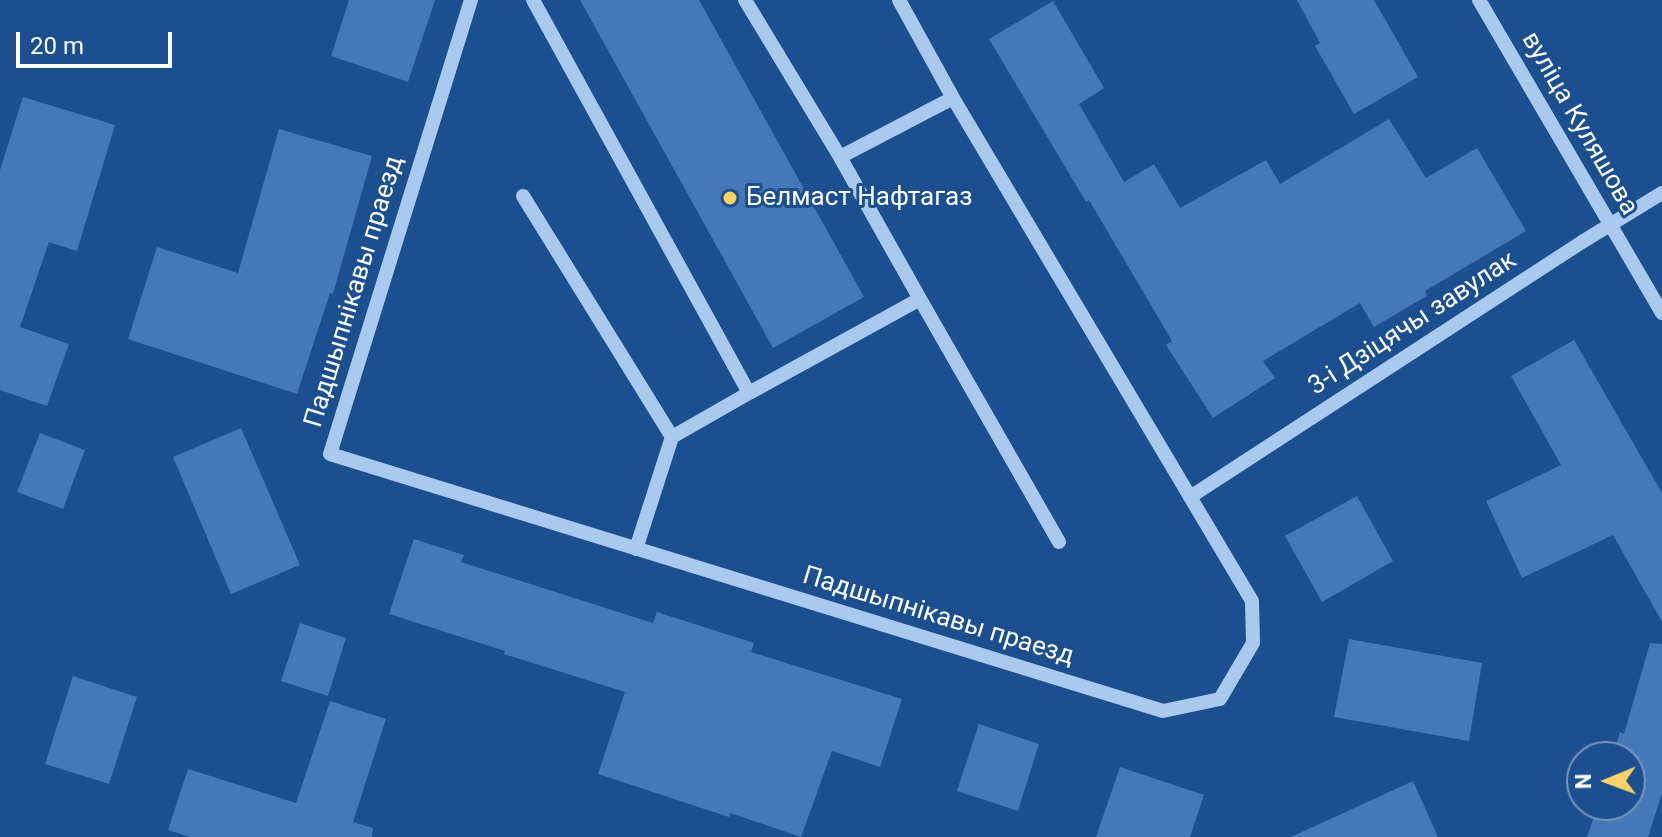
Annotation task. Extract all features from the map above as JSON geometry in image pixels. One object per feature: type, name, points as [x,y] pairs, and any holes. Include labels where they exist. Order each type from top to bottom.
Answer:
[{"type":"street","name":"Падшыпнікавы праезд","points":[[471,0],[330,454],[1163,711],[1220,699],[1253,643],[1252,601],[953,98],[899,0]]},
{"type":"street","points":[[533,0],[749,393]]},
{"type":"street","points":[[745,0],[840,157],[1059,542]]},
{"type":"street","name":"вуліца Куляшова","points":[[1479,0],[1662,313]]},
{"type":"street","points":[[840,157],[953,98]]},
{"type":"street","name":"3-і Дзіцячы завулак","points":[[1190,497],[1662,193]]},
{"type":"street","points":[[523,196],[672,437]]},
{"type":"street","points":[[636,549],[672,437],[920,299]]},
{"type":"building","points":[[349,0],[435,0],[408,82],[331,56]]},
{"type":"building","points":[[580,0],[699,0],[864,297],[773,348]]},
{"type":"building","points":[[1297,0],[1374,0],[1418,77],[1354,114],[1315,46],[1320,43]]},
{"type":"building","points":[[1053,1],[1104,88],[1079,104],[1124,182],[1154,164],[1180,208],[1266,160],[1280,184],[1389,119],[1426,178],[1477,148],[1526,231],[1425,291],[1427,296],[1374,327],[1360,303],[1263,361],[1275,378],[1213,418],[1166,345],[1172,341],[1089,200],[1086,202],[989,39]]},
{"type":"building","points":[[23,97],[115,125],[77,251],[49,242],[20,327],[69,344],[47,406],[0,390],[0,170]]},
{"type":"building","points":[[279,129],[372,156],[333,294],[330,293],[297,394],[128,339],[157,247],[238,273]]},
{"type":"building","points":[[1574,340],[1662,493],[1662,622],[1613,535],[1522,578],[1486,501],[1561,465],[1511,376]]},
{"type":"building","points":[[241,428],[300,565],[231,594],[173,457]]},
{"type":"building","points":[[40,433],[85,450],[63,509],[17,492]]},
{"type":"building","points":[[1357,496],[1393,561],[1322,602],[1285,536]]},
{"type":"building","points":[[414,539],[464,555],[461,562],[653,623],[657,612],[754,643],[751,652],[902,699],[880,767],[832,751],[801,837],[598,774],[625,692],[389,614]]},
{"type":"building","points":[[300,623],[346,638],[328,696],[281,681]]},
{"type":"building","points":[[1349,639],[1482,663],[1469,741],[1334,717]]},
{"type":"building","points":[[1650,643],[1662,644],[1662,793],[1648,837],[1587,837],[1592,821],[1646,821],[1646,741],[1617,741],[1620,732],[1624,734]]},
{"type":"building","points":[[73,676],[137,697],[109,784],[45,764]]},
{"type":"building","points":[[330,701],[386,719],[353,822],[373,828],[372,837],[190,837],[168,830],[188,769],[296,803]]},
{"type":"building","points":[[979,724],[1039,744],[1018,811],[957,791]]},
{"type":"building","points":[[1120,767],[1204,795],[1190,837],[1096,837]]},
{"type":"building","points":[[1413,781],[1438,837],[1291,837]]},
{"type":"place","name":"Белмаст Нафтагаз","points":[[730,198]]}]
